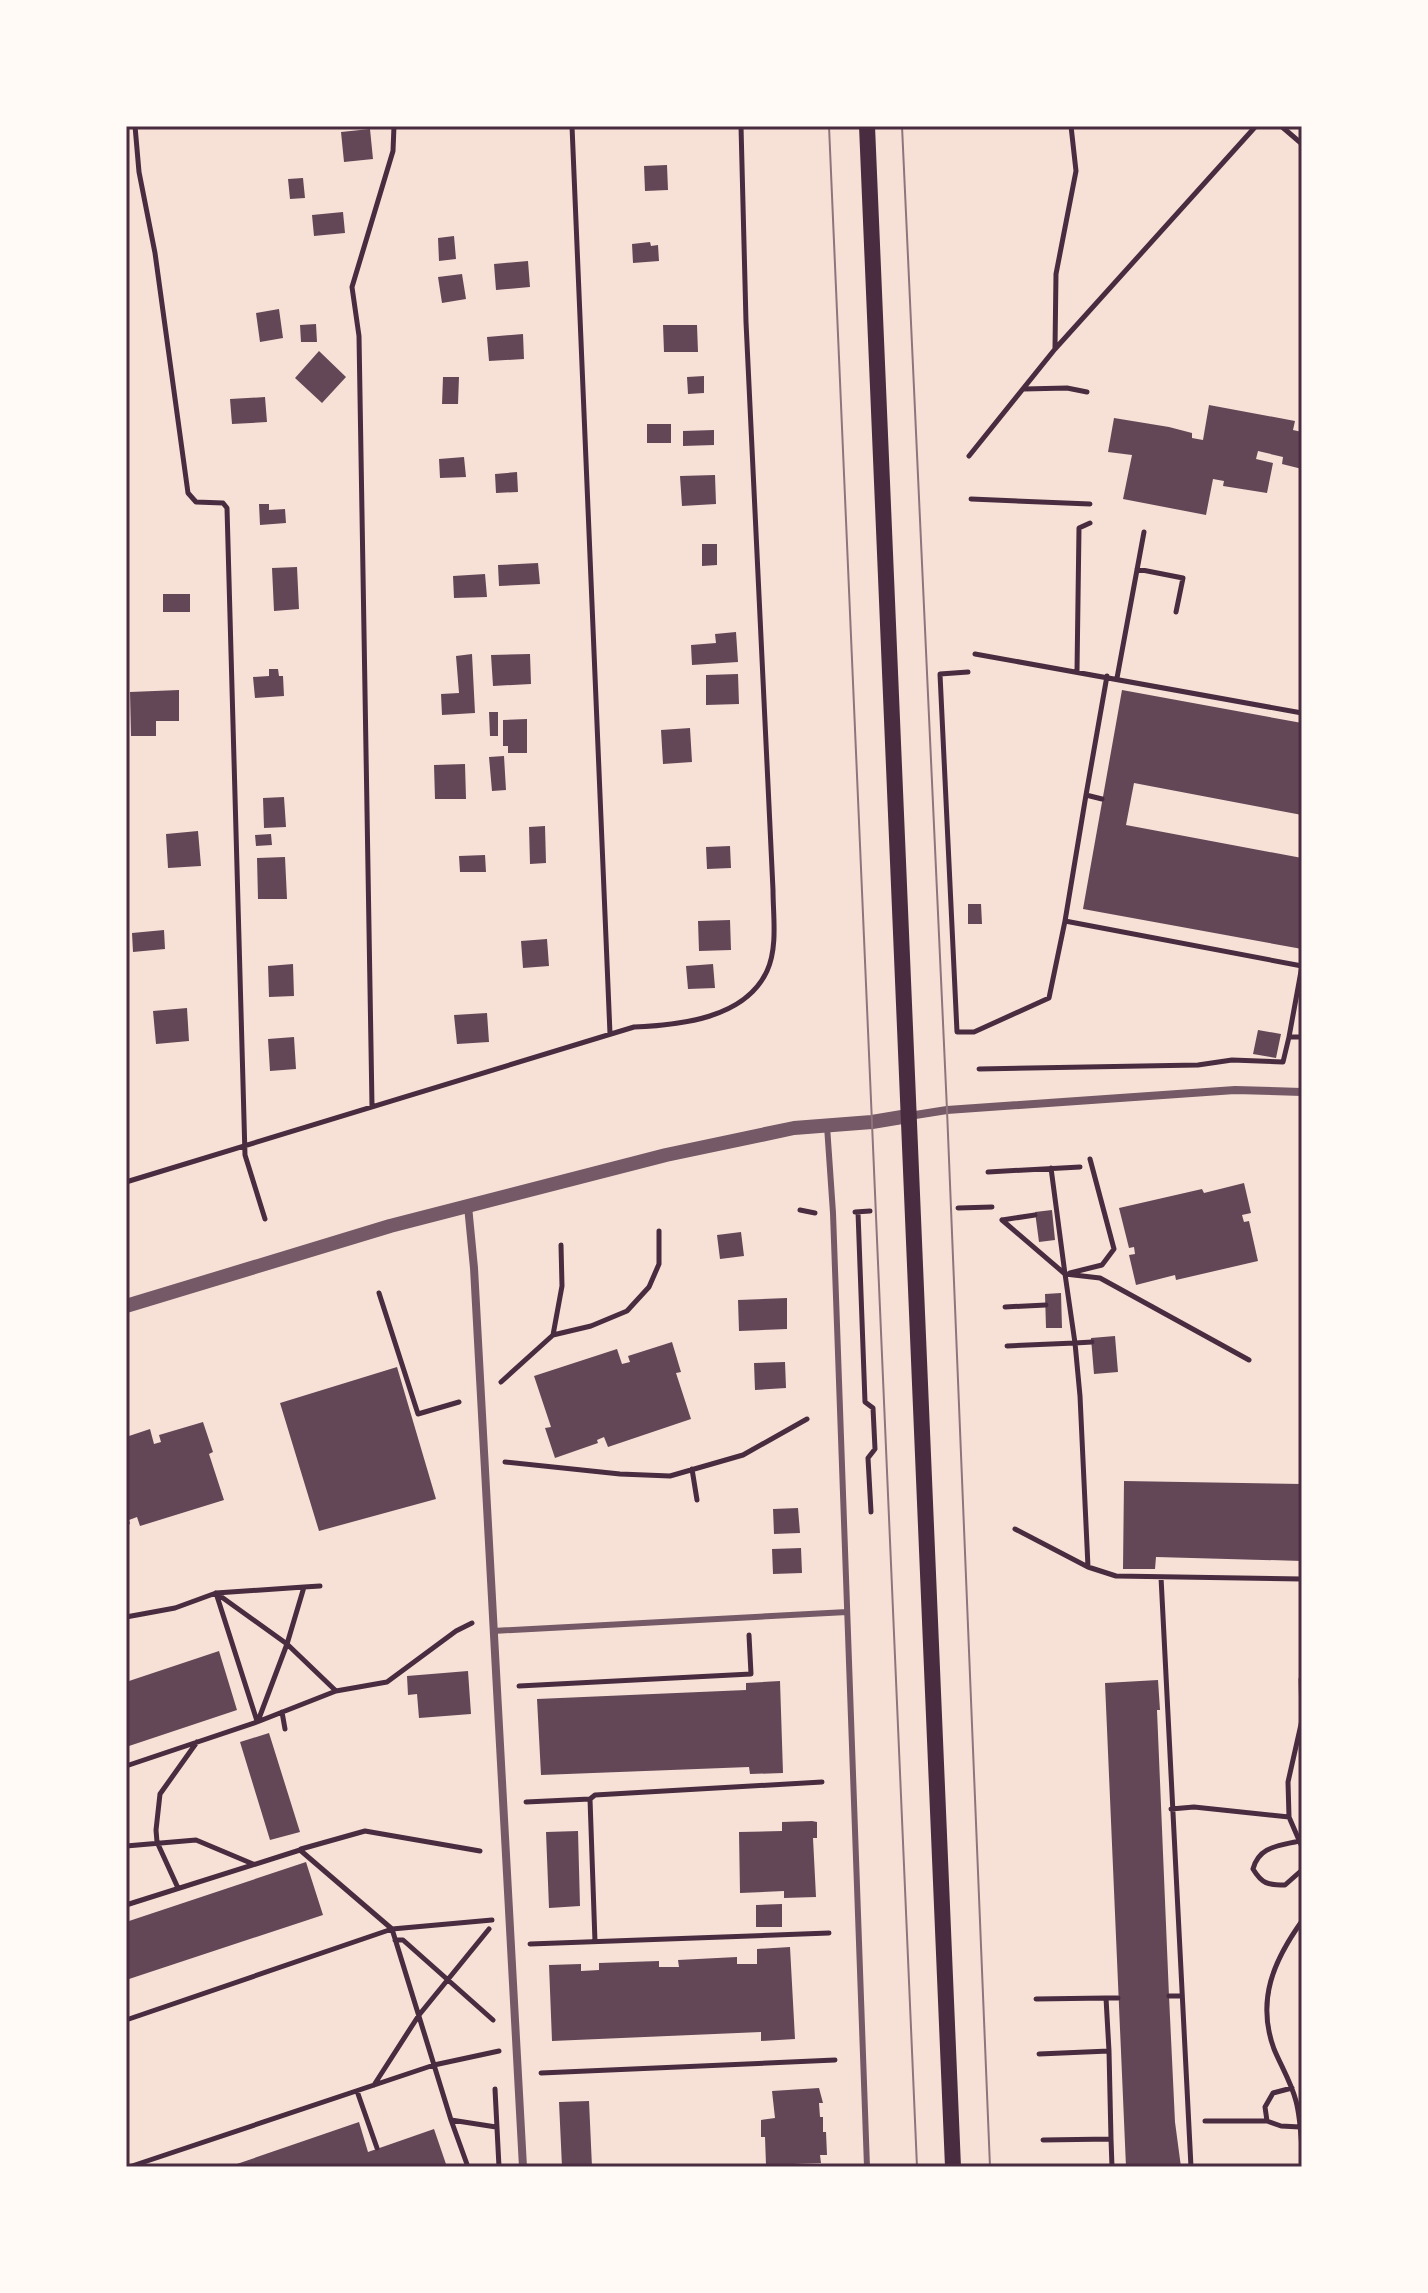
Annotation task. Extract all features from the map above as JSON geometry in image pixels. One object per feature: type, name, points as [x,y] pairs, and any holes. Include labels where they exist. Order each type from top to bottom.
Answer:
[{"type":"main road","points":[[867,126],[953,2167]]},
{"type":"street","points":[[126,1306],[390,1226],[666,1155],[794,1128],[947,1110],[1235,1090],[1302,1092]]},
{"type":"street","points":[[468,1206],[474,1268],[523,2167]]},
{"type":"lane","points":[[827,1126],[833,1213],[867,2167]]},
{"type":"lane","points":[[493,1631],[847,1612]]},
{"type":"path","points":[[135,126],[139,172],[155,253],[188,493],[196,502],[223,503],[227,508],[246,1146],[248,1171],[265,1219]]},
{"type":"path","points":[[372,1106],[359,336],[352,287],[393,151],[394,126]]},
{"type":"path","points":[[572,126],[610,1034]]},
{"type":"path","points":[[126,1182],[634,1027],[673,1025],[711,1015],[737,1003],[767,972],[773,949],[773,890],[746,322],[741,126]]},
{"type":"path","points":[[1055,349],[1056,274],[1076,171],[1071,126]]},
{"type":"path","points":[[969,456],[1055,349],[1256,126]]},
{"type":"path","points":[[1281,126],[1302,144]]},
{"type":"path","points":[[1023,389],[1067,388],[1087,392]]},
{"type":"path","points":[[971,499],[1090,504]]},
{"type":"path","points":[[1077,671],[1079,528],[1090,523]]},
{"type":"path","points":[[1117,678],[1144,532]]},
{"type":"path","points":[[1137,569],[1183,578],[1176,612]]},
{"type":"path","points":[[975,654],[1302,713]]},
{"type":"path","points":[[968,672],[940,674],[957,1032],[974,1032],[1049,998],[1107,676]]},
{"type":"path","points":[[1086,795],[1102,799]]},
{"type":"path","points":[[979,1069],[1198,1065],[1232,1060],[1283,1062],[1302,966],[1065,921]]},
{"type":"path","points":[[1289,1037],[1302,1037]]},
{"type":"path","points":[[1065,1274],[1102,1265],[1114,1249],[1090,1159]]},
{"type":"path","points":[[988,1172],[1080,1167]]},
{"type":"path","points":[[1051,1168],[1080,1396],[1088,1567]]},
{"type":"path","points":[[958,1208],[992,1207]]},
{"type":"path","points":[[800,1210],[819,1214]]},
{"type":"path","points":[[848,1212],[870,1211]]},
{"type":"path","points":[[858,1212],[865,1402],[873,1408],[875,1449],[868,1458],[871,1512]]},
{"type":"path","points":[[1035,1215],[1002,1220],[1065,1274],[1100,1278],[1249,1360]]},
{"type":"path","points":[[501,1382],[553,1335],[591,1326],[627,1311],[649,1287],[659,1264],[659,1231]]},
{"type":"path","points":[[553,1335],[562,1286],[561,1245]]},
{"type":"path","points":[[379,1293],[418,1414],[459,1402]]},
{"type":"path","points":[[1005,1307],[1046,1305]]},
{"type":"path","points":[[1007,1346],[1092,1342]]},
{"type":"path","points":[[504,1461],[620,1474],[670,1476],[743,1455],[807,1419]]},
{"type":"path","points":[[692,1469],[697,1500]]},
{"type":"path","points":[[1015,1529],[1088,1567],[1116,1576],[1302,1579]]},
{"type":"path","points":[[1161,1577],[1191,2167]]},
{"type":"path","points":[[126,1617],[175,1608],[216,1593],[320,1586]]},
{"type":"path","points":[[257,1722],[287,1644],[304,1587]]},
{"type":"path","points":[[216,1593],[287,1644],[336,1691]]},
{"type":"path","points":[[216,1593],[257,1722]]},
{"type":"path","points":[[519,1686],[751,1674],[748,1616]]},
{"type":"path","points":[[126,1766],[257,1722],[336,1691],[387,1682],[456,1631],[472,1623]]},
{"type":"path","points":[[1301,1679],[1302,1718],[1288,1782],[1289,1817],[1301,1844],[1266,1849],[1256,1859],[1253,1869],[1260,1880],[1269,1885],[1285,1885],[1302,1870]]},
{"type":"path","points":[[282,1712],[285,1729]]},
{"type":"path","points":[[178,1888],[157,1842],[160,1794],[198,1741]]},
{"type":"path","points":[[526,1802],[822,1782]]},
{"type":"path","points":[[590,1799],[595,1942]]},
{"type":"path","points":[[1171,1809],[1194,1807],[1289,1817]]},
{"type":"path","points":[[126,1905],[365,1831],[480,1851]]},
{"type":"path","points":[[126,1846],[196,1840],[254,1864]]},
{"type":"path","points":[[300,1850],[392,1929],[468,2167]]},
{"type":"path","points":[[126,2020],[392,1929],[509,1919]]},
{"type":"path","points":[[1302,1921],[1280,1953],[1271,1978],[1268,2000],[1269,2029],[1292,2088],[1302,2150]]},
{"type":"path","points":[[374,2085],[419,2015],[489,1929]]},
{"type":"path","points":[[511,1945],[829,1933]]},
{"type":"path","points":[[395,1940],[403,1940],[493,2020]]},
{"type":"path","points":[[1169,1996],[1182,1996]]},
{"type":"path","points":[[1106,1998],[1112,2167]]},
{"type":"path","points":[[1036,1999],[1118,1998]]},
{"type":"path","points":[[129,2167],[434,2065],[516,2047]]},
{"type":"path","points":[[1039,2054],[1109,2051]]},
{"type":"path","points":[[541,2073],[835,2060]]},
{"type":"path","points":[[1267,2121],[1265,2107],[1273,2093],[1292,2088]]},
{"type":"path","points":[[357,2091],[377,2148]]},
{"type":"path","points":[[451,2120],[496,2127]]},
{"type":"path","points":[[1205,2121],[1267,2121],[1281,2126],[1300,2127]]},
{"type":"path","points":[[1043,2140],[1111,2139]]},
{"type":"building","points":[[370,129],[373,159],[344,162],[341,132]]},
{"type":"building","points":[[667,165],[668,190],[645,191],[644,166]]},
{"type":"building","points":[[303,178],[305,198],[290,199],[288,179]]},
{"type":"building","points":[[343,212],[345,233],[314,236],[312,215]]},
{"type":"building","points":[[454,236],[456,259],[439,261],[438,238]]},
{"type":"building","points":[[650,242],[651,246],[658,245],[659,261],[633,263],[632,244]]},
{"type":"building","points":[[528,261],[530,287],[496,290],[494,264]]},
{"type":"building","points":[[462,274],[466,299],[442,303],[438,277]]},
{"type":"building","points":[[279,309],[283,338],[260,342],[256,313]]},
{"type":"building","points":[[316,324],[317,342],[301,342],[300,325]]},
{"type":"building","points":[[663,325],[697,325],[698,352],[664,352]]},
{"type":"building","points":[[523,334],[524,359],[489,361],[487,337]]},
{"type":"building","points":[[319,351],[346,377],[322,403],[295,378]]},
{"type":"building","points":[[704,376],[704,393],[688,394],[687,377]]},
{"type":"building","points":[[443,377],[459,377],[458,404],[442,404]]},
{"type":"building","points":[[265,397],[267,422],[232,424],[230,399]]},
{"type":"building","points":[[1209,405],[1295,421],[1293,430],[1302,432],[1302,469],[1282,464],[1283,457],[1258,451],[1256,459],[1273,463],[1267,493],[1223,486],[1224,481],[1213,479],[1206,515],[1123,499],[1132,455],[1108,452],[1114,418],[1169,427],[1192,433],[1192,438],[1203,440]]},
{"type":"building","points":[[647,424],[671,424],[671,443],[647,443]]},
{"type":"building","points":[[714,430],[714,445],[683,446],[683,431]]},
{"type":"building","points":[[464,457],[466,477],[440,478],[439,459]]},
{"type":"building","points":[[517,472],[518,492],[496,493],[495,474]]},
{"type":"building","points":[[715,475],[716,504],[682,506],[680,476]]},
{"type":"building","points":[[259,504],[269,504],[269,510],[285,509],[286,523],[260,525]]},
{"type":"building","points":[[702,544],[717,544],[717,565],[702,566]]},
{"type":"building","points":[[538,563],[540,584],[499,586],[498,565]]},
{"type":"building","points":[[297,567],[299,609],[274,611],[272,568]]},
{"type":"building","points":[[485,574],[487,597],[454,598],[453,576]]},
{"type":"building","points":[[163,594],[190,594],[190,612],[163,612]]},
{"type":"building","points":[[736,632],[738,662],[692,665],[691,645],[716,643],[715,634]]},
{"type":"building","points":[[472,654],[475,713],[442,715],[441,694],[459,693],[456,656]]},
{"type":"building","points":[[530,654],[531,684],[493,686],[491,655]]},
{"type":"building","points":[[269,669],[278,669],[279,676],[283,676],[284,696],[255,698],[253,677],[269,676]]},
{"type":"building","points":[[738,674],[739,704],[706,705],[706,675]]},
{"type":"building","points":[[179,690],[179,721],[156,721],[156,736],[131,736],[130,692]]},
{"type":"building","points":[[1122,690],[1302,723],[1302,815],[1134,783],[1126,825],[1302,858],[1302,949],[1083,909]]},
{"type":"building","points":[[489,712],[498,712],[498,736],[490,736]]},
{"type":"building","points":[[527,719],[527,753],[508,753],[508,746],[503,746],[503,720]]},
{"type":"building","points":[[690,728],[692,762],[663,764],[661,730]]},
{"type":"building","points":[[504,756],[506,790],[492,791],[489,757]]},
{"type":"building","points":[[465,764],[466,799],[435,799],[434,765]]},
{"type":"building","points":[[284,797],[286,827],[264,828],[263,798]]},
{"type":"building","points":[[545,826],[546,863],[530,864],[529,827]]},
{"type":"building","points":[[198,831],[201,866],[168,868],[166,834]]},
{"type":"building","points":[[271,834],[272,845],[256,846],[255,835]]},
{"type":"building","points":[[730,846],[731,868],[707,869],[706,847]]},
{"type":"building","points":[[485,855],[486,872],[460,872],[459,856]]},
{"type":"building","points":[[285,857],[287,899],[258,899],[257,858]]},
{"type":"building","points":[[968,904],[981,904],[982,924],[968,924]]},
{"type":"building","points":[[730,920],[731,950],[699,951],[698,921]]},
{"type":"building","points":[[164,930],[165,949],[133,952],[132,933]]},
{"type":"building","points":[[547,939],[549,966],[523,968],[521,941]]},
{"type":"building","points":[[293,964],[294,996],[269,997],[268,966]]},
{"type":"building","points":[[713,964],[715,988],[688,989],[686,966]]},
{"type":"building","points":[[187,1008],[189,1041],[156,1044],[153,1011]]},
{"type":"building","points":[[487,1013],[489,1042],[457,1044],[454,1015]]},
{"type":"building","points":[[1258,1030],[1281,1034],[1276,1058],[1253,1054]]},
{"type":"building","points":[[294,1037],[296,1069],[270,1071],[268,1039]]},
{"type":"building","points":[[1244,1183],[1251,1213],[1242,1215],[1244,1222],[1249,1221],[1258,1261],[1176,1280],[1175,1275],[1136,1285],[1129,1255],[1135,1254],[1134,1247],[1129,1248],[1119,1208]]},
{"type":"building","points":[[1052,1210],[1055,1240],[1039,1242],[1035,1212]]},
{"type":"building","points":[[741,1232],[744,1256],[720,1259],[717,1235]]},
{"type":"building","points":[[1061,1293],[1062,1328],[1046,1328],[1045,1294]]},
{"type":"building","points":[[787,1298],[787,1329],[739,1331],[738,1300]]},
{"type":"building","points":[[1115,1336],[1118,1372],[1094,1374],[1091,1338]]},
{"type":"building","points":[[672,1342],[681,1372],[676,1373],[691,1419],[608,1447],[604,1437],[597,1440],[598,1443],[555,1458],[545,1428],[551,1427],[534,1376],[617,1349],[622,1364],[630,1362],[628,1356]]},
{"type":"building","points":[[785,1362],[786,1388],[755,1390],[754,1363]]},
{"type":"building","points":[[397,1367],[436,1499],[319,1531],[280,1403]]},
{"type":"building","points":[[203,1422],[213,1452],[209,1454],[224,1500],[140,1526],[137,1517],[126,1525],[126,1437],[150,1429],[154,1444],[161,1442],[159,1435]]},
{"type":"building","points":[[1124,1481],[1302,1484],[1302,1561],[1156,1557],[1155,1569],[1123,1569]]},
{"type":"building","points":[[798,1508],[800,1533],[774,1534],[773,1509]]},
{"type":"building","points":[[801,1548],[802,1573],[773,1574],[772,1549]]},
{"type":"building","points":[[219,1651],[237,1710],[126,1747],[126,1682]]},
{"type":"building","points":[[468,1671],[471,1714],[419,1718],[417,1694],[408,1695],[407,1676]]},
{"type":"building","points":[[1158,1680],[1169,1996],[1175,2122],[1181,2167],[1126,2167],[1105,1683]]},
{"type":"building","points":[[780,1681],[783,1773],[750,1774],[749,1767],[541,1775],[537,1699],[746,1690],[746,1683]]},
{"type":"building","points":[[269,1733],[300,1832],[270,1840],[240,1742]]},
{"type":"building","points":[[782,1822],[817,1822],[817,1838],[813,1838],[816,1897],[784,1898],[784,1891],[740,1893],[739,1832],[782,1831]]},
{"type":"building","points":[[578,1831],[580,1906],[549,1908],[546,1832]]},
{"type":"building","points":[[306,1862],[323,1915],[126,1980],[126,1922]]},
{"type":"building","points":[[782,1904],[782,1927],[756,1927],[756,1905]]},
{"type":"building","points":[[790,1947],[795,2039],[761,2041],[761,2032],[552,2041],[549,1965],[581,1964],[581,1971],[599,1970],[599,1963],[659,1961],[659,1967],[679,1967],[678,1960],[737,1957],[737,1964],[757,1964],[757,1949]]},
{"type":"building","points":[[819,2088],[823,2103],[819,2103],[820,2117],[823,2117],[823,2132],[826,2132],[827,2155],[820,2155],[821,2163],[766,2165],[761,2120],[775,2118],[772,2091]]},
{"type":"building","points":[[589,2101],[592,2167],[562,2167],[559,2102]]},
{"type":"building","points":[[359,2122],[368,2152],[434,2129],[447,2167],[228,2167]]},
{"type":"tram line","points":[[829,126],[917,2167]]},
{"type":"tram line","points":[[902,126],[947,1110],[990,2167]]}]
